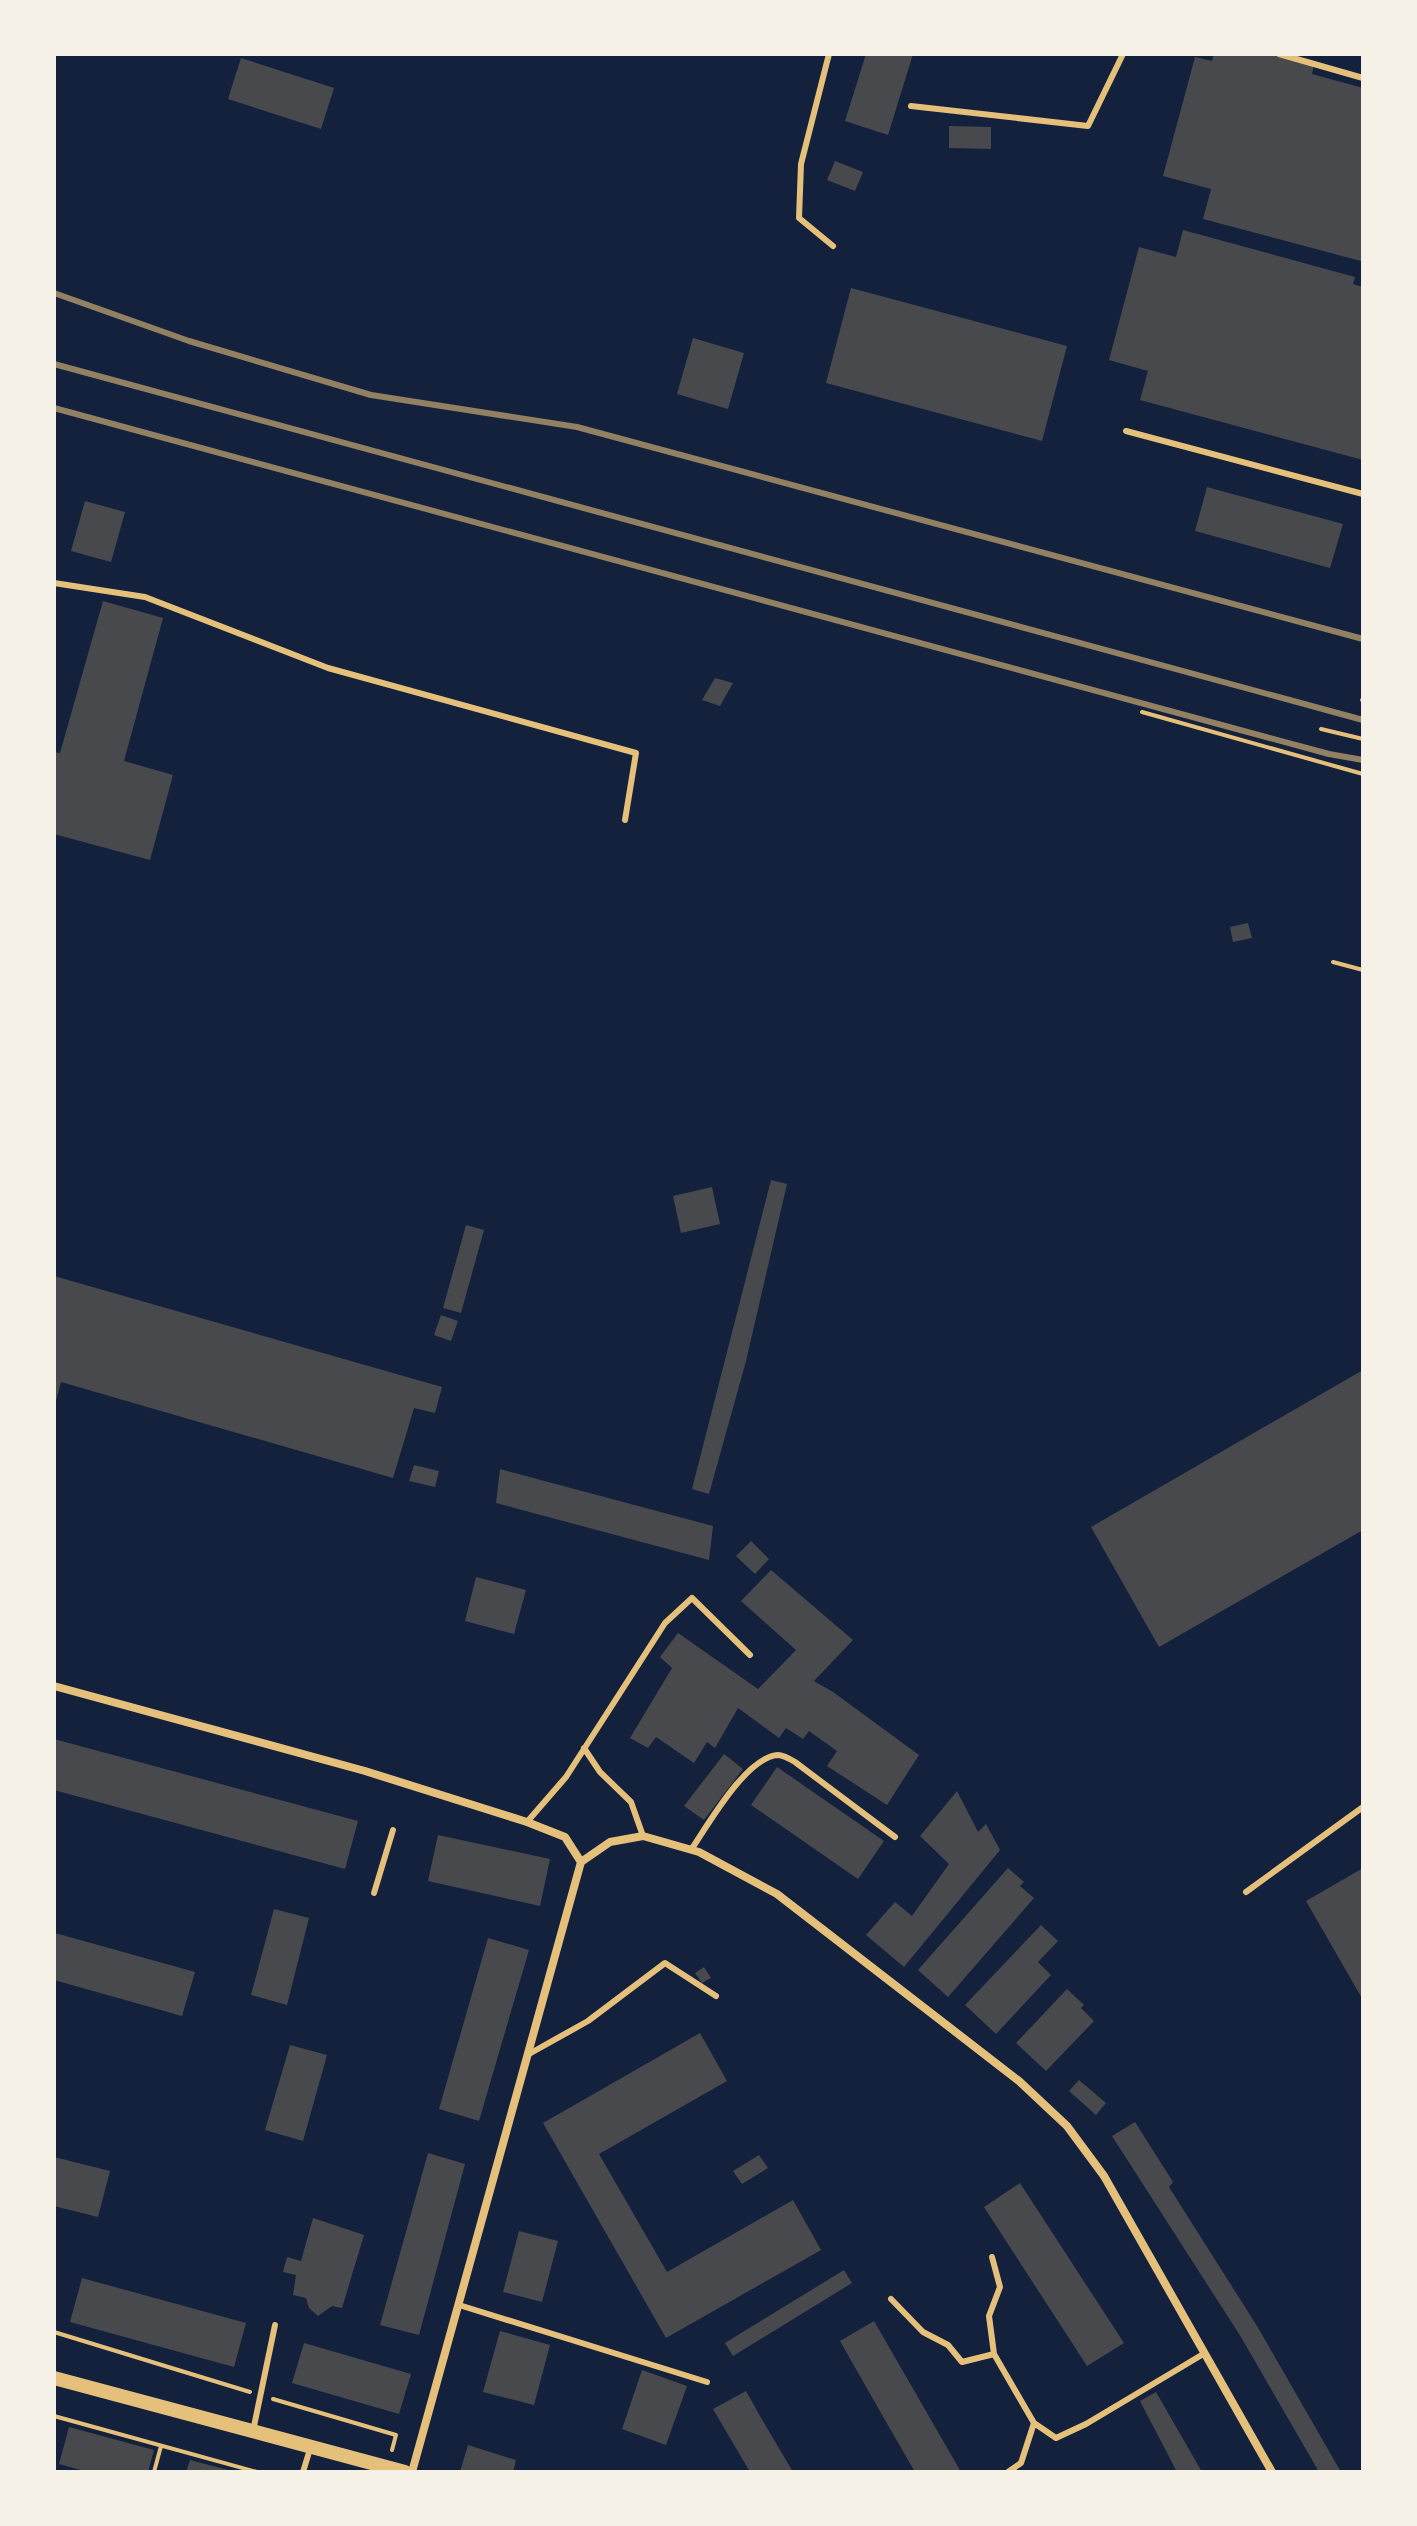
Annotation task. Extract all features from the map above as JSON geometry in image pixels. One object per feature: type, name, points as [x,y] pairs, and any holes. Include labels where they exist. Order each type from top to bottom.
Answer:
[{"type":"street","points":[[54,1686],[365,1771],[527,1822],[565,1837],[581,1862]]},
{"type":"street","points":[[412,2472],[581,1862],[610,1842],[643,1836],[691,1850],[777,1894],[1019,2081],[1067,2126],[1104,2176],[1272,2472]]},
{"type":"street","points":[[54,2378],[405,2472]]},
{"type":"lane","points":[[829,54],[801,164],[799,218],[833,246]]},
{"type":"lane","points":[[911,106],[1088,126],[1123,54]]},
{"type":"lane","points":[[1279,54],[1363,78]]},
{"type":"lane","points":[[1126,431],[1363,494]]},
{"type":"lane","points":[[54,583],[145,597],[328,668],[636,753],[625,820]]},
{"type":"lane","points":[[527,1822],[566,1777],[665,1623],[692,1598],[750,1655]]},
{"type":"lane","points":[[584,1748],[600,1772],[631,1802],[643,1836]]},
{"type":"lane","points":[[691,1850],[723,1802],[749,1771],[766,1759],[780,1755],[795,1762],[895,1837]]},
{"type":"lane","points":[[1246,1892],[1363,1807]]},
{"type":"lane","points":[[374,1893],[393,1830]]},
{"type":"lane","points":[[529,2054],[588,2021],[665,1963],[716,1996]]},
{"type":"lane","points":[[992,2257],[1000,2287],[989,2316],[994,2354],[1034,2423],[1056,2438],[1086,2424],[1205,2353]]},
{"type":"lane","points":[[891,2299],[923,2332],[948,2345],[962,2362],[994,2354]]},
{"type":"lane","points":[[459,2305],[707,2382]]},
{"type":"lane","points":[[253,2431],[275,2325]]},
{"type":"lane","points":[[1008,2472],[1021,2463],[1034,2423]]},
{"type":"lane","points":[[303,2472],[311,2447]]},
{"type":"path","points":[[1142,712],[1363,774]]},
{"type":"path","points":[[1321,729],[1363,739]]},
{"type":"path","points":[[1333,962],[1363,970]]},
{"type":"path","points":[[54,2332],[396,2435],[388,2467]]},
{"type":"path","points":[[54,2416],[257,2472]]},
{"type":"path","points":[[154,2472],[161,2446]]},
{"type":"building","points":[[866,54],[913,54],[888,135],[845,121]]},
{"type":"building","points":[[1214,54],[1272,54],[1314,65],[1312,74],[1363,88],[1361,261],[1203,219],[1211,189],[1163,176],[1195,57],[1212,61]]},
{"type":"building","points":[[241,58],[334,88],[321,129],[228,99]]},
{"type":"building","points":[[949,126],[991,127],[991,149],[949,148]]},
{"type":"building","points":[[835,161],[863,172],[855,191],[827,180]]},
{"type":"building","points":[[1183,230],[1355,277],[1353,284],[1363,287],[1363,460],[1140,400],[1148,371],[1109,360],[1139,247],[1176,257]]},
{"type":"building","points":[[851,288],[1067,346],[1042,441],[826,383]]},
{"type":"building","points":[[693,338],[744,353],[728,409],[677,394]]},
{"type":"building","points":[[1207,487],[1343,524],[1330,568],[1195,531]]},
{"type":"building","points":[[85,501],[125,512],[111,562],[71,551]]},
{"type":"building","points":[[103,601],[163,618],[124,761],[173,775],[150,860],[54,834],[54,752],[60,753]]},
{"type":"building","points":[[715,678],[733,683],[720,706],[702,700]]},
{"type":"building","points":[[1248,923],[1252,938],[1233,942],[1230,927]]},
{"type":"building","points":[[771,1180],[787,1184],[746,1361],[709,1494],[692,1489]]},
{"type":"building","points":[[712,1187],[720,1224],[681,1233],[673,1196]]},
{"type":"building","points":[[466,1225],[484,1230],[461,1313],[443,1308]]},
{"type":"building","points":[[54,1276],[442,1387],[435,1413],[414,1408],[393,1478],[61,1382],[54,1408]]},
{"type":"building","points":[[441,1315],[458,1321],[451,1341],[434,1335]]},
{"type":"building","points":[[1363,1370],[1363,1530],[1159,1647],[1091,1527]]},
{"type":"building","points":[[414,1465],[439,1471],[435,1487],[409,1481]]},
{"type":"building","points":[[500,1469],[713,1526],[709,1560],[496,1503]]},
{"type":"building","points":[[751,1541],[769,1559],[755,1574],[736,1556]]},
{"type":"building","points":[[771,1570],[853,1640],[814,1681],[919,1755],[887,1805],[827,1766],[837,1751],[809,1731],[803,1739],[786,1728],[779,1738],[738,1708],[715,1748],[707,1742],[694,1763],[656,1737],[648,1748],[630,1738],[672,1668],[660,1657],[678,1633],[758,1689],[796,1650],[741,1601]]},
{"type":"building","points":[[476,1577],[526,1590],[514,1634],[465,1621]]},
{"type":"building","points":[[54,1739],[358,1821],[345,1869],[54,1790]]},
{"type":"building","points":[[724,1754],[743,1769],[704,1820],[684,1806]]},
{"type":"building","points":[[777,1767],[884,1841],[858,1879],[751,1805]]},
{"type":"building","points":[[957,1791],[978,1832],[986,1824],[1000,1850],[904,1967],[866,1935],[895,1902],[912,1916],[949,1864],[920,1836]]},
{"type":"building","points":[[438,1835],[550,1859],[540,1906],[428,1881]]},
{"type":"building","points":[[1008,1868],[1024,1882],[1020,1886],[1034,1898],[948,1997],[918,1970]]},
{"type":"building","points":[[1363,1868],[1363,2000],[1306,1901]]},
{"type":"building","points":[[274,1909],[309,1918],[287,2005],[251,1995]]},
{"type":"building","points":[[1041,1925],[1058,1941],[1038,1962],[1051,1975],[996,2034],[965,2005]]},
{"type":"building","points":[[55,1933],[195,1972],[182,2016],[54,1980]]},
{"type":"building","points":[[488,1938],[529,1950],[479,2121],[439,2109]]},
{"type":"building","points":[[704,1967],[711,1978],[702,1983],[695,1973]]},
{"type":"building","points":[[1067,1989],[1084,2005],[1081,2008],[1094,2021],[1046,2071],[1016,2043]]},
{"type":"building","points":[[700,2033],[727,2081],[599,2154],[667,2272],[793,2200],[821,2250],[666,2338],[543,2123]]},
{"type":"building","points":[[290,2045],[327,2055],[303,2141],[265,2130]]},
{"type":"building","points":[[1079,2080],[1106,2103],[1096,2115],[1069,2091]]},
{"type":"building","points":[[1135,2122],[1173,2182],[1169,2187],[1257,2326],[1341,2472],[1319,2472],[1241,2337],[1112,2136]]},
{"type":"building","points":[[428,2153],[465,2164],[419,2335],[380,2325]]},
{"type":"building","points":[[759,2155],[768,2168],[742,2184],[733,2171]]},
{"type":"building","points":[[54,2157],[110,2171],[98,2217],[54,2206]]},
{"type":"building","points":[[1020,2183],[1124,2343],[1087,2366],[984,2207]]},
{"type":"building","points":[[313,2218],[364,2235],[342,2308],[332,2306],[318,2316],[309,2308],[306,2298],[293,2295],[296,2275],[283,2272],[287,2257],[301,2261]]},
{"type":"building","points":[[519,2231],[558,2241],[542,2302],[503,2292]]},
{"type":"building","points":[[844,2270],[852,2283],[733,2356],[725,2343]]},
{"type":"building","points":[[82,2278],[246,2323],[234,2367],[70,2322]]},
{"type":"building","points":[[874,2321],[961,2472],[915,2472],[885,2420],[840,2341]]},
{"type":"building","points":[[500,2331],[550,2345],[534,2405],[483,2392]]},
{"type":"building","points":[[304,2343],[411,2374],[399,2414],[292,2383]]},
{"type":"building","points":[[642,2370],[687,2386],[666,2445],[622,2429]]},
{"type":"building","points":[[746,2391],[793,2472],[750,2472],[713,2409]]},
{"type":"building","points":[[1156,2392],[1202,2472],[1177,2472],[1140,2401]]},
{"type":"building","points":[[69,2427],[154,2450],[148,2472],[88,2472],[59,2464]]},
{"type":"building","points":[[468,2445],[516,2460],[513,2472],[460,2472]]},
{"type":"building","points":[[190,2460],[232,2471],[232,2472],[186,2472]]},
{"type":"railway","points":[[54,293],[189,341],[371,395],[577,427],[1363,639]]},
{"type":"railway","points":[[54,364],[1363,720]]},
{"type":"railway","points":[[54,408],[1329,754],[1363,760]]}]
